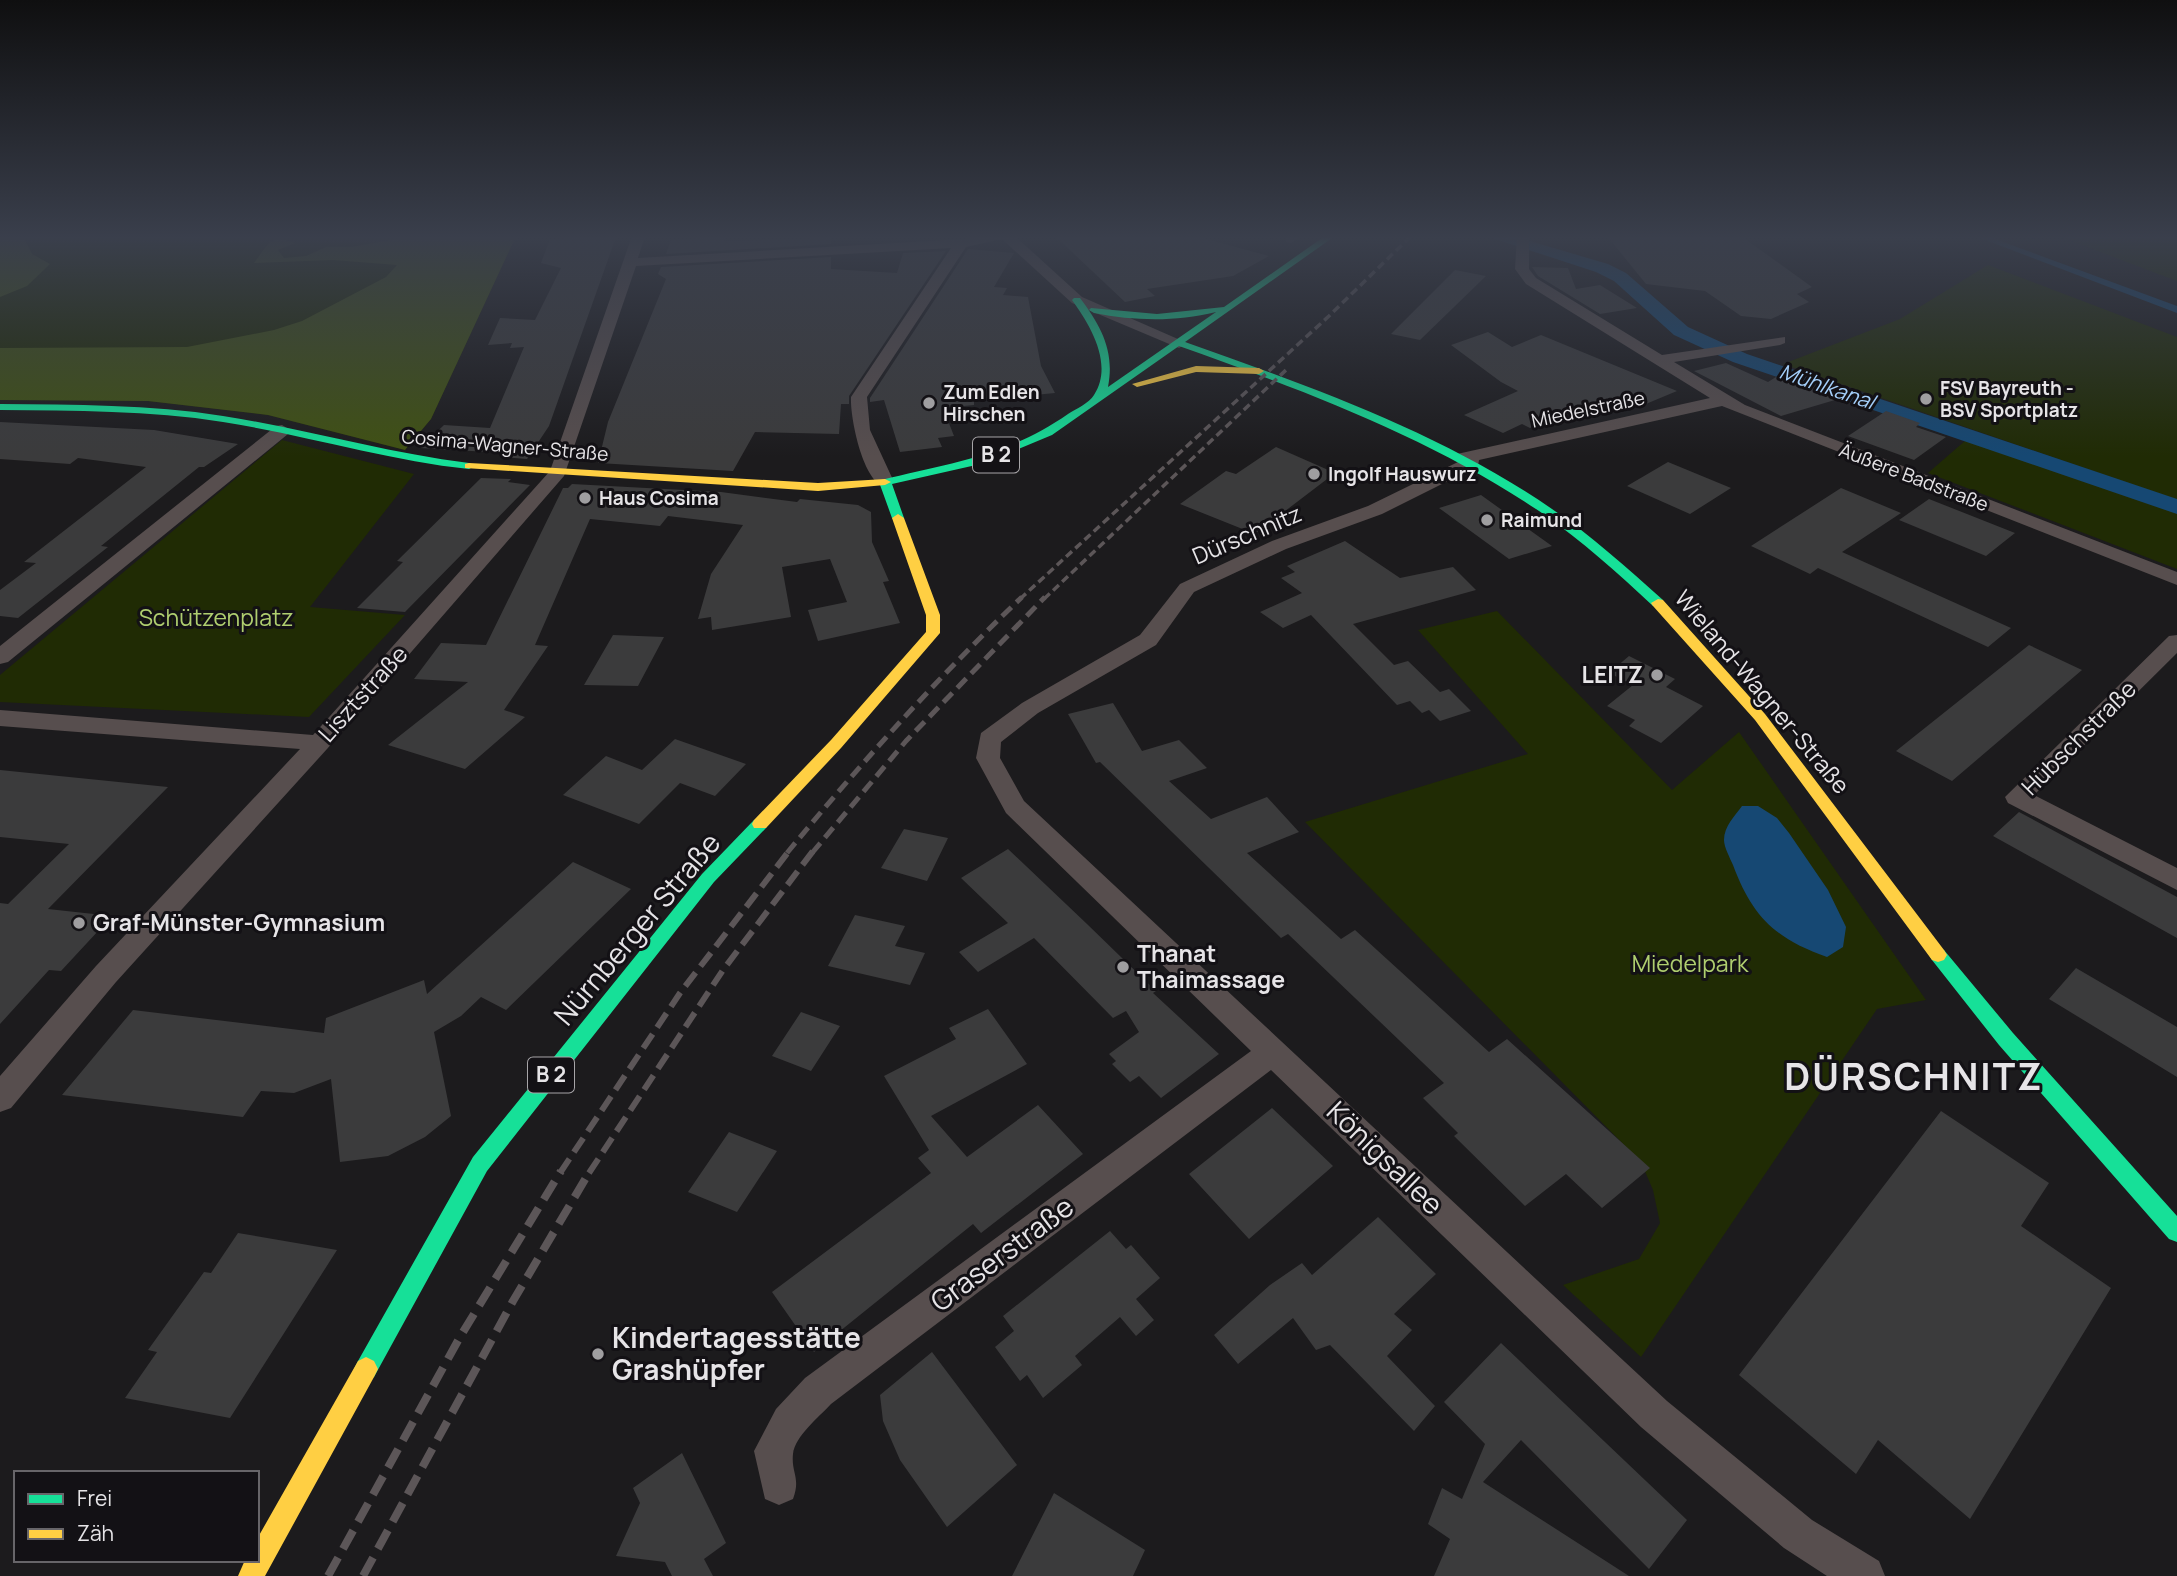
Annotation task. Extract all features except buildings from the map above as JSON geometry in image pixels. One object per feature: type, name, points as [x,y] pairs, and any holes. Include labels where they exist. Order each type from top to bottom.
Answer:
[{"type":"main road","points":[[1084,310],[1096,327],[1108,358],[1104,390],[1097,401]]},
{"type":"main road","points":[[1094,310],[1134,318],[1173,318],[1213,310]]},
{"type":"main road","name":"B 2","points":[[885,482],[939,472],[1018,447],[1048,433],[1227,310]]},
{"type":"main road","points":[[1236,310],[1232,316],[1229,335],[1242,359],[1259,371]]},
{"type":"main road","name":"Wieland-Wagner-Straße","points":[[1179,343],[1259,371],[1375,418],[1467,460],[1536,500],[1581,534],[1680,622],[1784,747],[1979,1008],[2177,1232]]},
{"type":"main road","points":[[1097,401],[1175,372],[1223,368],[1259,371]]},
{"type":"main road","name":"Cosima-Wagner-Straße","points":[[0,407],[136,409],[224,419],[400,458],[558,472],[818,487],[885,482]]},
{"type":"main road","name":"Nürnberger Straße","points":[[259,1562],[480,1164],[708,878],[836,744],[933,633],[933,615],[885,482]]},
{"type":"street","name":"Lisztstraße","points":[[0,1098],[106,974],[319,743],[558,472],[614,310]]},
{"type":"street","points":[[885,482],[862,433],[857,412],[859,397],[917,310]]},
{"type":"street","name":"Wieland-Wagner-Straße","points":[[1094,310],[1179,343]]},
{"type":"street","name":"Äußere Badstraße","points":[[1575,310],[1721,401],[2177,579]]},
{"type":"street","points":[[1658,360],[1780,340]]},
{"type":"street","name":"Miedelstraße","points":[[1467,460],[1721,401]]},
{"type":"street","points":[[0,657],[282,430]]},
{"type":"street","name":"Dürschnitz","points":[[1030,708],[1148,640],[1187,588],[1279,545],[1375,510],[1467,460]]},
{"type":"street","name":"Hübschstraße","points":[[2177,641],[2017,797],[2177,880]]},
{"type":"street","name":"Königsallee","points":[[1030,708],[989,739],[988,758],[1015,807],[1654,1414],[1798,1534],[1864,1576]]},
{"type":"street","points":[[0,718],[319,743]]},
{"type":"street","name":"Graserstraße","points":[[779,1485],[773,1451],[789,1422],[818,1391],[1274,1051]]},
{"type":"green space","points":[[0,310],[482,310],[431,419],[405,450],[268,415],[148,401],[0,400]]},
{"type":"green space","points":[[324,310],[482,310],[431,419],[405,450],[268,415],[148,401],[0,400],[0,348],[187,347],[274,330],[302,321]]},
{"type":"green space","points":[[1915,310],[2105,310],[2177,337],[2177,500],[1783,364],[1900,319]]},
{"type":"green space","name":"Schützenplatz","points":[[282,440],[414,474],[310,607],[405,615],[309,717],[0,702],[0,675]]},
{"type":"green space","points":[[1966,440],[2177,511],[2177,569],[1928,473]]},
{"type":"green space","name":"Miedelpark","points":[[1497,611],[1672,790],[1739,732],[1926,1000],[1877,1009],[1641,1357],[1563,1285],[1639,1259],[1660,1223],[1653,1190],[1641,1162],[1305,822],[1528,754],[1418,630]]},
{"type":"water","points":[[1742,806],[1758,806],[1777,818],[1789,833],[1828,890],[1846,927],[1843,947],[1827,957],[1809,950],[1779,933],[1757,912],[1740,883],[1724,843],[1728,826]]},
{"type":"waterway","name":"Mühlkanal","points":[[1657,310],[1681,331],[1740,358],[2177,507]]},
{"type":"railway","points":[[1020,599],[1336,310]]},
{"type":"railway","points":[[1044,599],[1286,370]]},
{"type":"railway","points":[[787,853],[901,721],[1022,597]]},
{"type":"railway","points":[[812,853],[906,741],[1045,597]]},
{"type":"railway","points":[[560,1173],[680,993],[789,851]]},
{"type":"railway","points":[[589,1173],[723,970],[813,851]]},
{"type":"railway","points":[[328,1576],[460,1337],[561,1171]]},
{"type":"railway","points":[[363,1576],[513,1301],[590,1171]]},
{"type":"traffic: fast","points":[[1083,310],[1099,336],[1106,360],[1103,387],[1097,401]]},
{"type":"traffic: fast","points":[[1094,310],[1157,317],[1214,310]]},
{"type":"traffic: fast","points":[[898,518],[885,482],[981,461],[1048,433],[1225,310]]},
{"type":"traffic: fast","points":[[1179,343],[1312,391],[1434,444],[1492,476],[1548,512],[1604,554],[1658,603]]},
{"type":"traffic: fast","points":[[0,407],[112,409],[196,415],[255,424],[407,458],[469,466]]},
{"type":"traffic: fast","points":[[366,1369],[480,1164],[708,878],[760,824]]},
{"type":"traffic: fast","points":[[1938,955],[2006,1039],[2177,1232]]},
{"type":"traffic: slow","points":[[1137,384],[1196,369],[1259,371]]},
{"type":"traffic: slow","points":[[469,466],[818,487],[885,482]]},
{"type":"traffic: slow","points":[[760,824],[836,744],[933,633],[933,615],[898,518]]},
{"type":"traffic: slow","points":[[1658,603],[1760,717],[1938,955]]},
{"type":"traffic: slow","points":[[259,1562],[366,1369]]},
{"type":"traffic: slow","points":[[251,1576],[259,1562]]},
{"type":"place","name":"FSV Bayreuth - BSV Sportplatz","points":[[1926,399]]},
{"type":"place","name":"Zum Edlen Hirschen","points":[[929,403]]},
{"type":"place","name":"Ingolf Hauswurz","points":[[1314,474]]},
{"type":"place","name":"Haus Cosima","points":[[585,498]]},
{"type":"place","name":"Raimund","points":[[1487,520]]},
{"type":"place","name":"LEITZ","points":[[1657,675]]},
{"type":"place","name":"Graf-Münster-Gymnasium","points":[[79,923]]},
{"type":"place","name":"Thanat Thaimassage","points":[[1123,967]]},
{"type":"place","name":"Kindertagesstätte Grashüpfer","points":[[598,1354]]},
{"type":"district","name":"DÜRSCHNITZ","points":[[1914,1077]]}]
